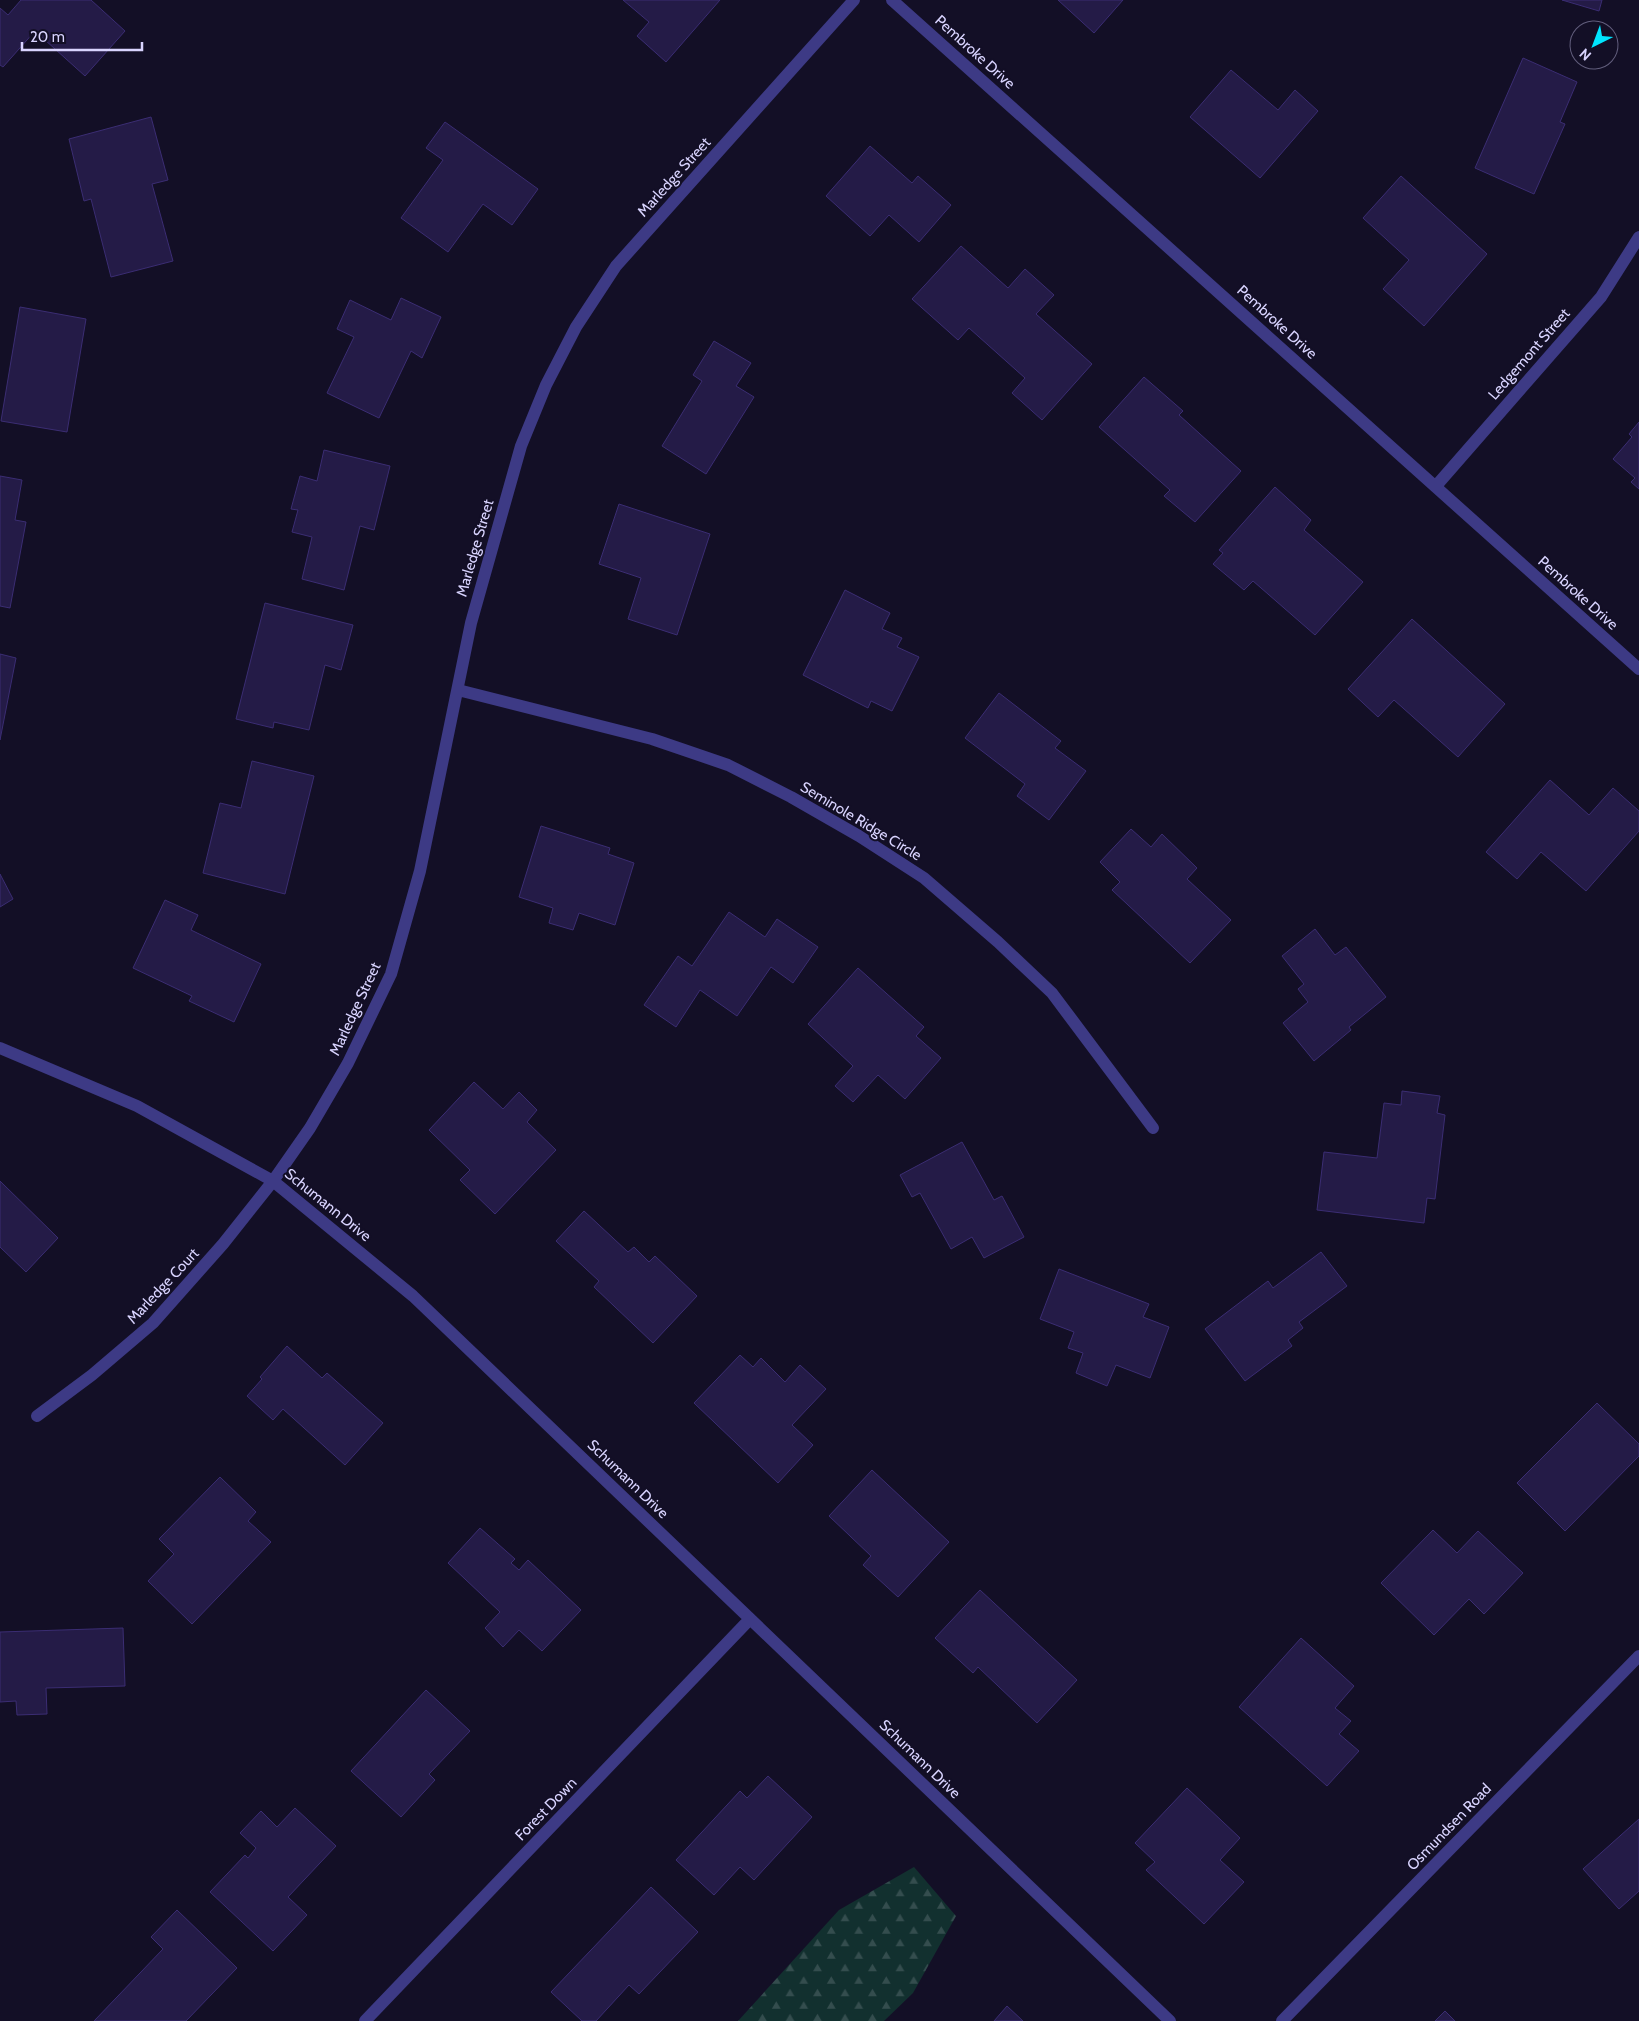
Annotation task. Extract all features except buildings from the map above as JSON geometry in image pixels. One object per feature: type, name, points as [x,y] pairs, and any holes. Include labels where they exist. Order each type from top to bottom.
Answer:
[{"type":"street","name":"Marledge Street","points":[[273,1181],[310,1128],[348,1063],[392,974],[420,872],[471,623],[521,446],[546,385],[576,327],[616,266],[854,0]]},
{"type":"street","name":"Pembroke Drive","points":[[892,0],[1639,669]]},
{"type":"street","name":"Ledgemont Street","points":[[1436,486],[1601,297],[1639,237]]},
{"type":"street","name":"Seminole Ridge Circle","points":[[458,690],[652,739],[728,765],[792,797],[860,836],[924,878],[998,942],[1052,993],[1153,1128]]},
{"type":"street","name":"Schumann Drive","points":[[0,1048],[137,1106],[273,1181],[413,1296],[1170,2021]]},
{"type":"street","name":"Marledge Court","points":[[37,1416],[92,1375],[153,1323],[223,1244],[273,1181]]},
{"type":"street","name":"Forest Down","points":[[365,2021],[750,1619]]},
{"type":"street","name":"Osmundsen Road","points":[[1282,2021],[1639,1656]]},
{"type":"green space","points":[[914,1867],[956,1916],[913,1993],[884,2021],[738,2021],[839,1910]]}]
